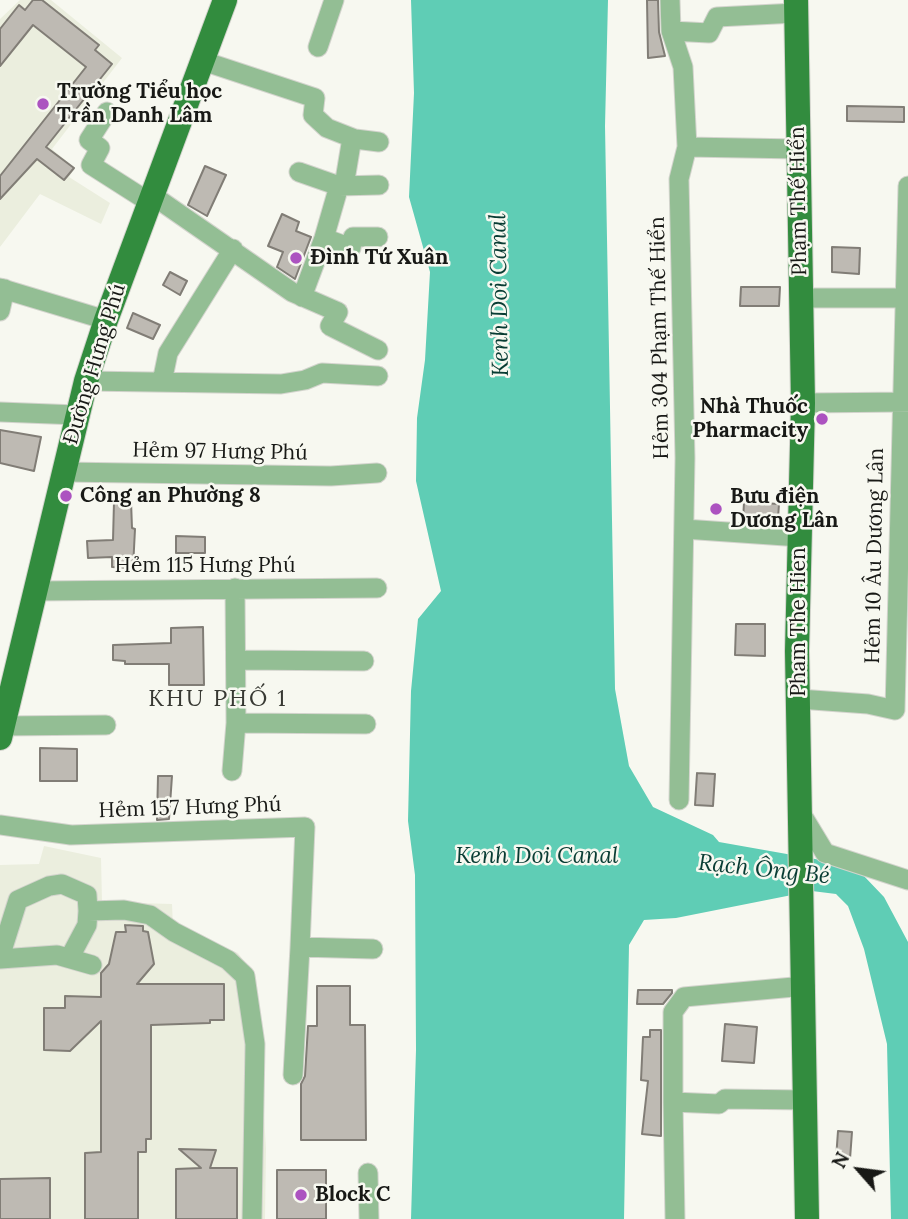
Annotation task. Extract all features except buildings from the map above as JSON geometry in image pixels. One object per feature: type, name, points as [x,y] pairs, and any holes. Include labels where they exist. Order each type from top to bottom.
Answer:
[{"type":"main road","name":"Đường Hưng Phú","points":[[2,722],[7,675],[35,591],[86,381],[106,320],[225,0]]},
{"type":"main road","name":"Phạm Thế Hiển","points":[[796,6],[803,402]]},
{"type":"main road","name":"Pham The Hien","points":[[803,402],[799,699],[805,986]]},
{"type":"main road","points":[[805,986],[807,1219]]},
{"type":"street","points":[[318,47],[334,0]]},
{"type":"street","name":"Hẻm 304 Phạm Thế Hiển","points":[[670,0],[671,32],[683,67],[687,147],[679,179],[684,529],[679,800]]},
{"type":"street","points":[[671,32],[709,33],[718,17],[728,8],[796,6]]},
{"type":"street","points":[[203,61],[315,98],[313,115],[327,128],[352,138],[379,142]]},
{"type":"street","points":[[107,113],[89,140],[100,148],[91,165],[233,249],[302,297],[338,312],[330,326],[378,350]]},
{"type":"street","points":[[302,297],[341,186],[352,138]]},
{"type":"street","points":[[687,147],[798,149]]},
{"type":"street","points":[[299,172],[341,186],[379,185]]},
{"type":"street","name":"Hẻm 10 Âu Dương Lân","points":[[799,699],[868,704],[895,710],[908,187]]},
{"type":"street","points":[[324,238],[351,248],[354,237],[378,237]]},
{"type":"street","points":[[162,382],[168,353],[233,249]]},
{"type":"street","points":[[0,311],[2,288],[106,320]]},
{"type":"street","points":[[801,298],[906,298]]},
{"type":"street","points":[[86,381],[281,384],[305,380],[322,373],[377,376]]},
{"type":"street","points":[[803,402],[904,402]]},
{"type":"street","points":[[0,412],[77,415]]},
{"type":"street","name":"Hẻm 97 Hưng Phú","points":[[63,472],[331,476],[377,473]]},
{"type":"street","points":[[684,529],[800,537]]},
{"type":"street","name":"Hẻm 115 Hưng Phú","points":[[35,591],[377,588]]},
{"type":"street","points":[[232,771],[236,723],[236,589]]},
{"type":"street","points":[[236,660],[364,661]]},
{"type":"street","points":[[2,722],[106,725]]},
{"type":"street","points":[[236,723],[366,724]]},
{"type":"street","points":[[802,816],[825,853],[908,880]]},
{"type":"street","name":"Hẻm 157 Hưng Phú","points":[[0,825],[71,835],[305,827],[293,1075]]},
{"type":"street","points":[[70,957],[87,925],[87,895],[62,884],[49,886],[18,900],[0,958],[70,957],[92,964]]},
{"type":"street","points":[[89,911],[124,910],[150,915],[174,932],[228,960],[245,976],[255,1044],[252,1219]]},
{"type":"street","points":[[300,947],[373,949]]},
{"type":"street","points":[[675,1219],[673,1012],[684,997],[805,986]]},
{"type":"street","points":[[673,1102],[719,1104],[725,1099],[806,1100]]},
{"type":"street","points":[[368,1173],[369,1219]]},
{"type":"shaded area","name":"Trường Tiểu học Trần Danh Lâm","points":[[20,0],[51,0],[122,58],[52,149],[75,168],[69,177],[110,203],[101,224],[40,194],[0,247],[0,19]]},
{"type":"shaded area","points":[[44,846],[101,858],[102,902],[172,904],[173,927],[238,953],[256,977],[266,1149],[265,1219],[0,1219],[0,865],[39,864]]},
{"type":"water","name":"Kenh Doi Canal","points":[[411,0],[608,0],[605,126],[615,689],[629,766],[653,807],[713,835],[719,842],[832,862],[863,875],[884,897],[908,942],[908,1219],[891,1219],[887,1044],[864,949],[848,906],[836,894],[812,891],[676,918],[644,920],[629,945],[624,1219],[411,1219],[416,1050],[415,875],[408,821],[411,691],[418,619],[441,591],[416,481],[417,418],[425,360],[430,272],[409,197],[414,93]]},
{"type":"place","name":"Trường Tiểu học Trần Danh Lâm","points":[[43,104]]},
{"type":"place","name":"Đình Tứ Xuân","points":[[296,258]]},
{"type":"place","name":"Nhà Thuốc Pharmacity","points":[[822,419]]},
{"type":"place","name":"Công an Phường 8","points":[[66,496]]},
{"type":"place","name":"Bưu điện Dương Lân","points":[[716,509]]},
{"type":"place","name":"Block C","points":[[301,1195]]},
{"type":"district","name":"KHU PHỐ 1","points":[[218,699]]},
{"type":"water label","name":"Rạch Ông Bé","points":[[764,870]]}]
